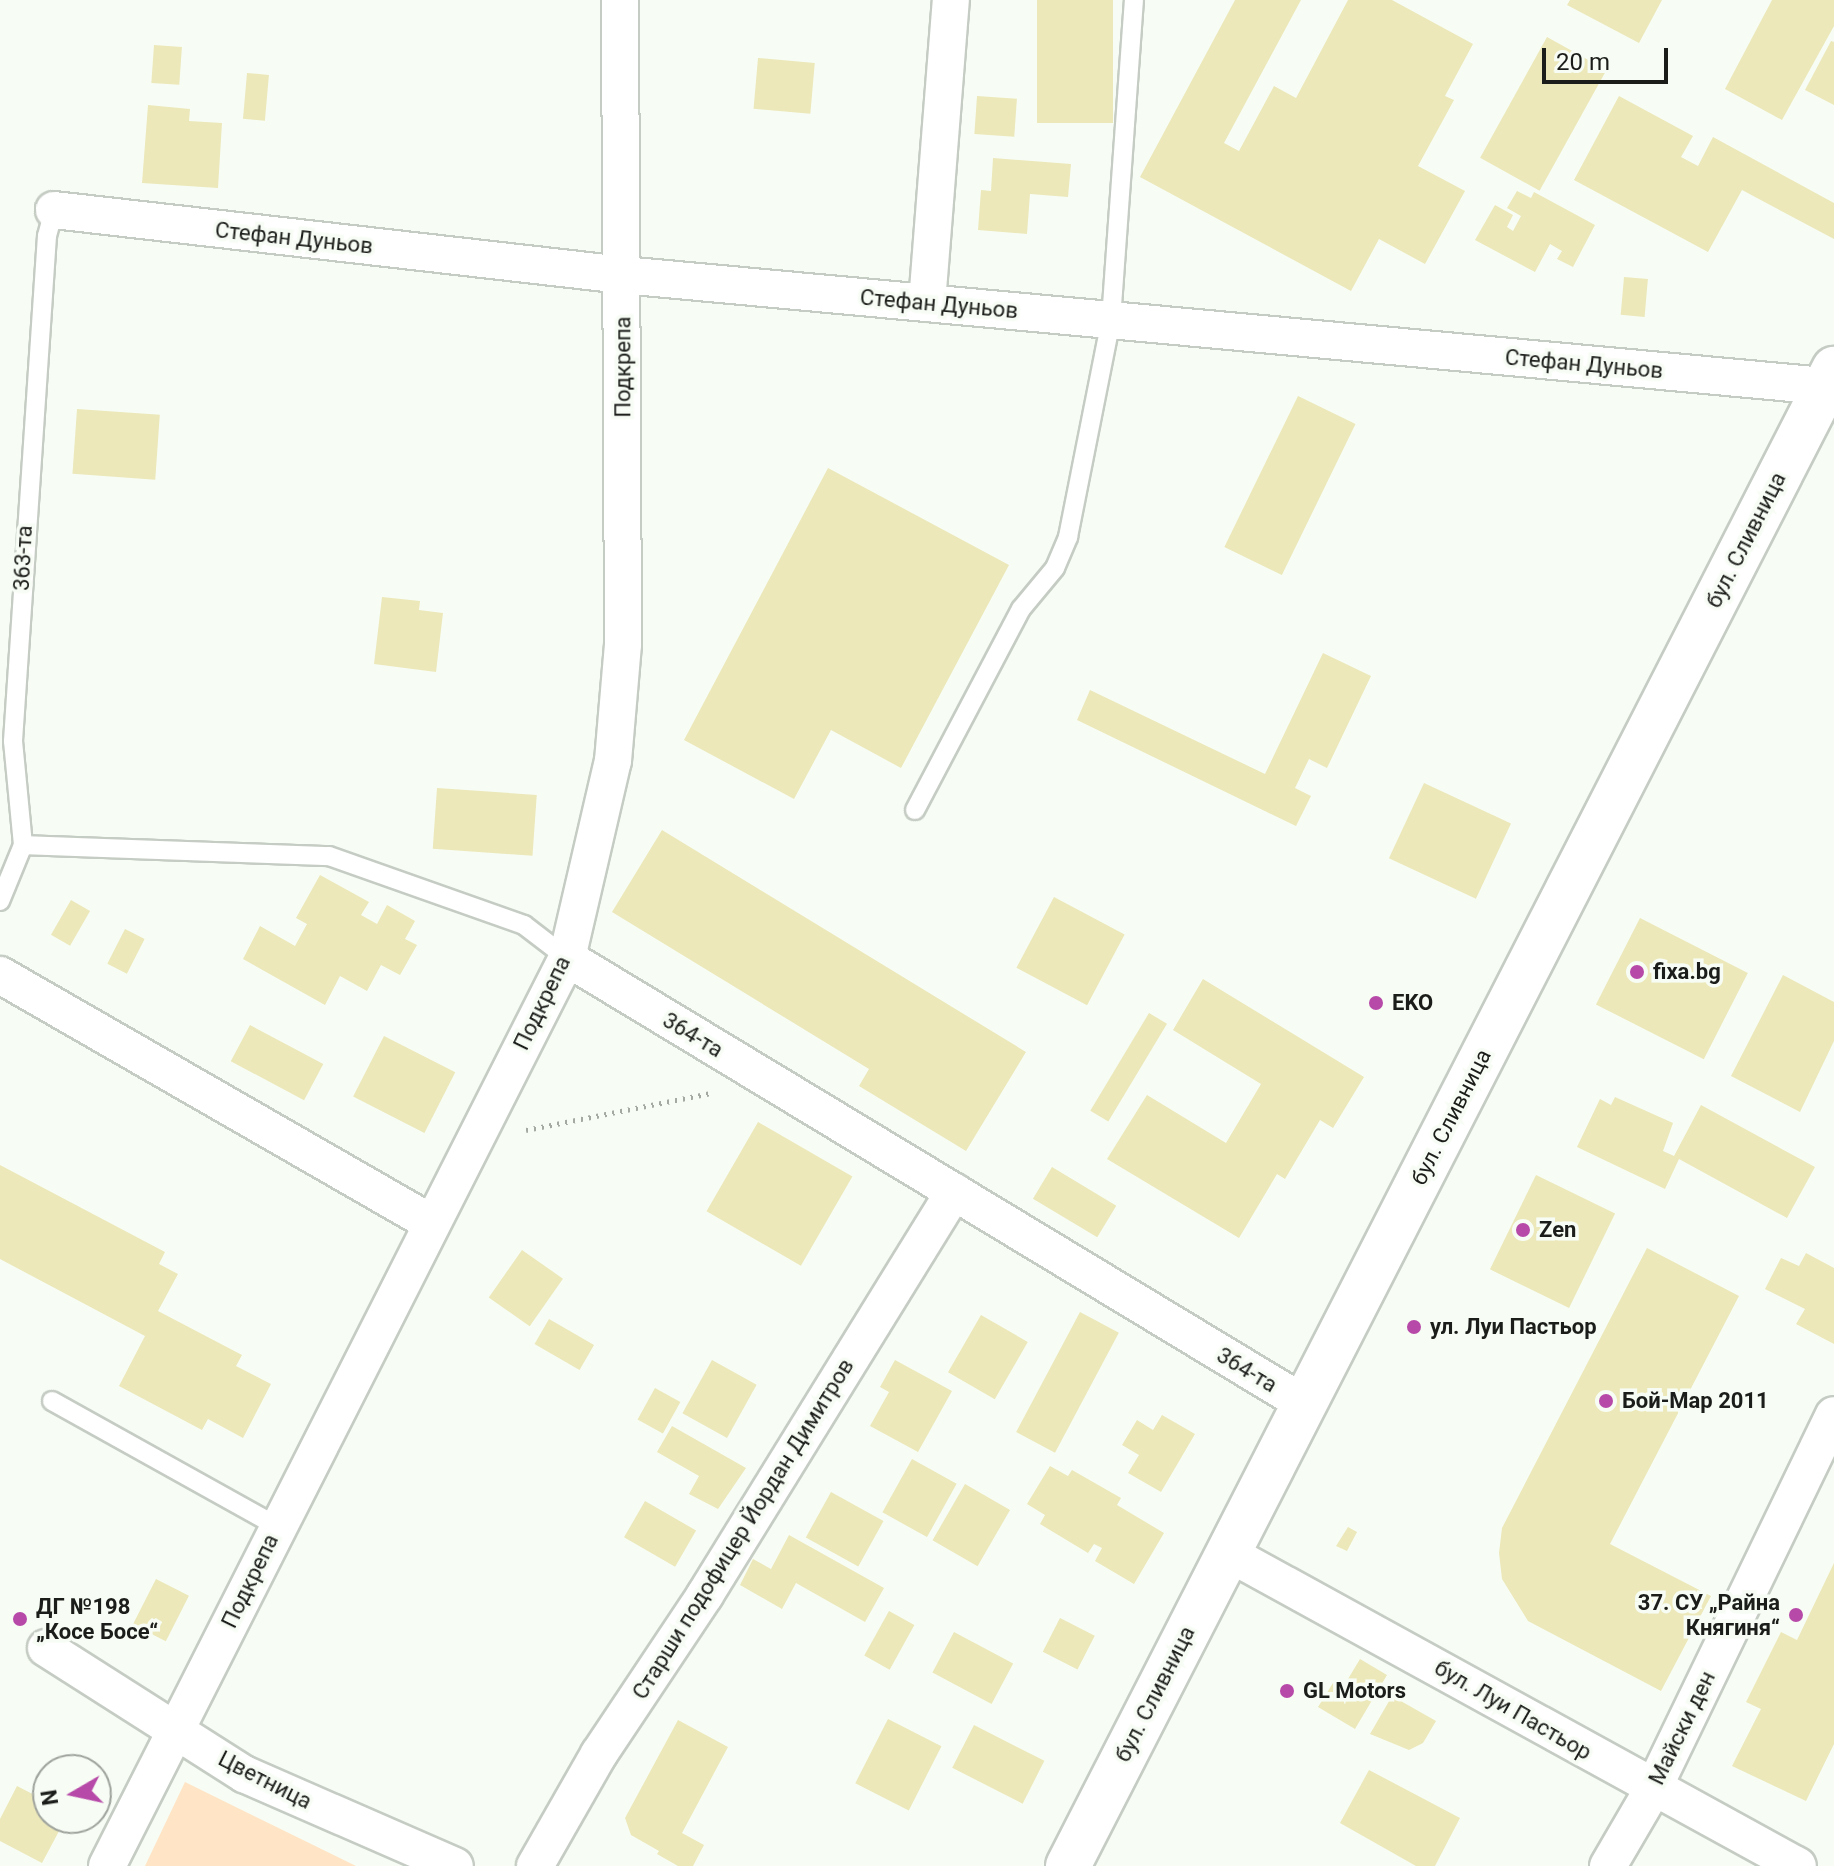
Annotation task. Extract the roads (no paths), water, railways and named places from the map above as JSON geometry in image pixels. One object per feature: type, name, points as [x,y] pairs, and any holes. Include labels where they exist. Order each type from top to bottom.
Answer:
[{"type":"main road","name":"бул. Сливница","points":[[1068,1866],[1829,377]]},
{"type":"street","name":"Подкрепа","points":[[107,1866],[567,958],[613,761],[623,644],[620,0]]},
{"type":"street","points":[[927,303],[951,0]]},
{"type":"street","name":"Стефан Дуньов","points":[[54,210],[623,275],[1111,320],[1829,377]]},
{"type":"street","name":"364-та","points":[[567,958],[1305,1404]]},
{"type":"street","points":[[0,975],[432,1223]]},
{"type":"street","name":"Старши подофицер Йордан Димитров","points":[[535,1866],[599,1754],[705,1595],[954,1192]]},
{"type":"street","name":"Майски ден","points":[[1608,1866],[1653,1789],[1834,1415]]},
{"type":"street","name":"бул. Луи Пастьор","points":[[1228,1553],[1798,1866]]},
{"type":"street","name":"Цветница","points":[[46,1648],[244,1774],[455,1866]]},
{"type":"lane","points":[[915,810],[1021,609],[1064,552],[1111,320],[1134,0]]},
{"type":"lane","name":"363-та","points":[[0,901],[23,845],[13,741],[47,236],[54,210]]},
{"type":"lane","name":"364-та","points":[[23,845],[329,856],[524,925],[567,958]]},
{"type":"lane","points":[[52,1401],[277,1526]]},
{"type":"place","name":"fixa.bg","points":[[1637,972]]},
{"type":"place","name":"EKO","points":[[1376,1003]]},
{"type":"place","name":"Zen","points":[[1523,1230]]},
{"type":"place","name":"ул. Луи Пастьор","points":[[1414,1327]]},
{"type":"place","name":"Бой-Мар 2011","points":[[1606,1401]]},
{"type":"place","name":"37. СУ „Райна Княгиня“","points":[[1796,1615]]},
{"type":"place","name":"ДГ №198 „Косе Босе“","points":[[20,1619]]},
{"type":"place","name":"GL Motors","points":[[1287,1691]]}]
